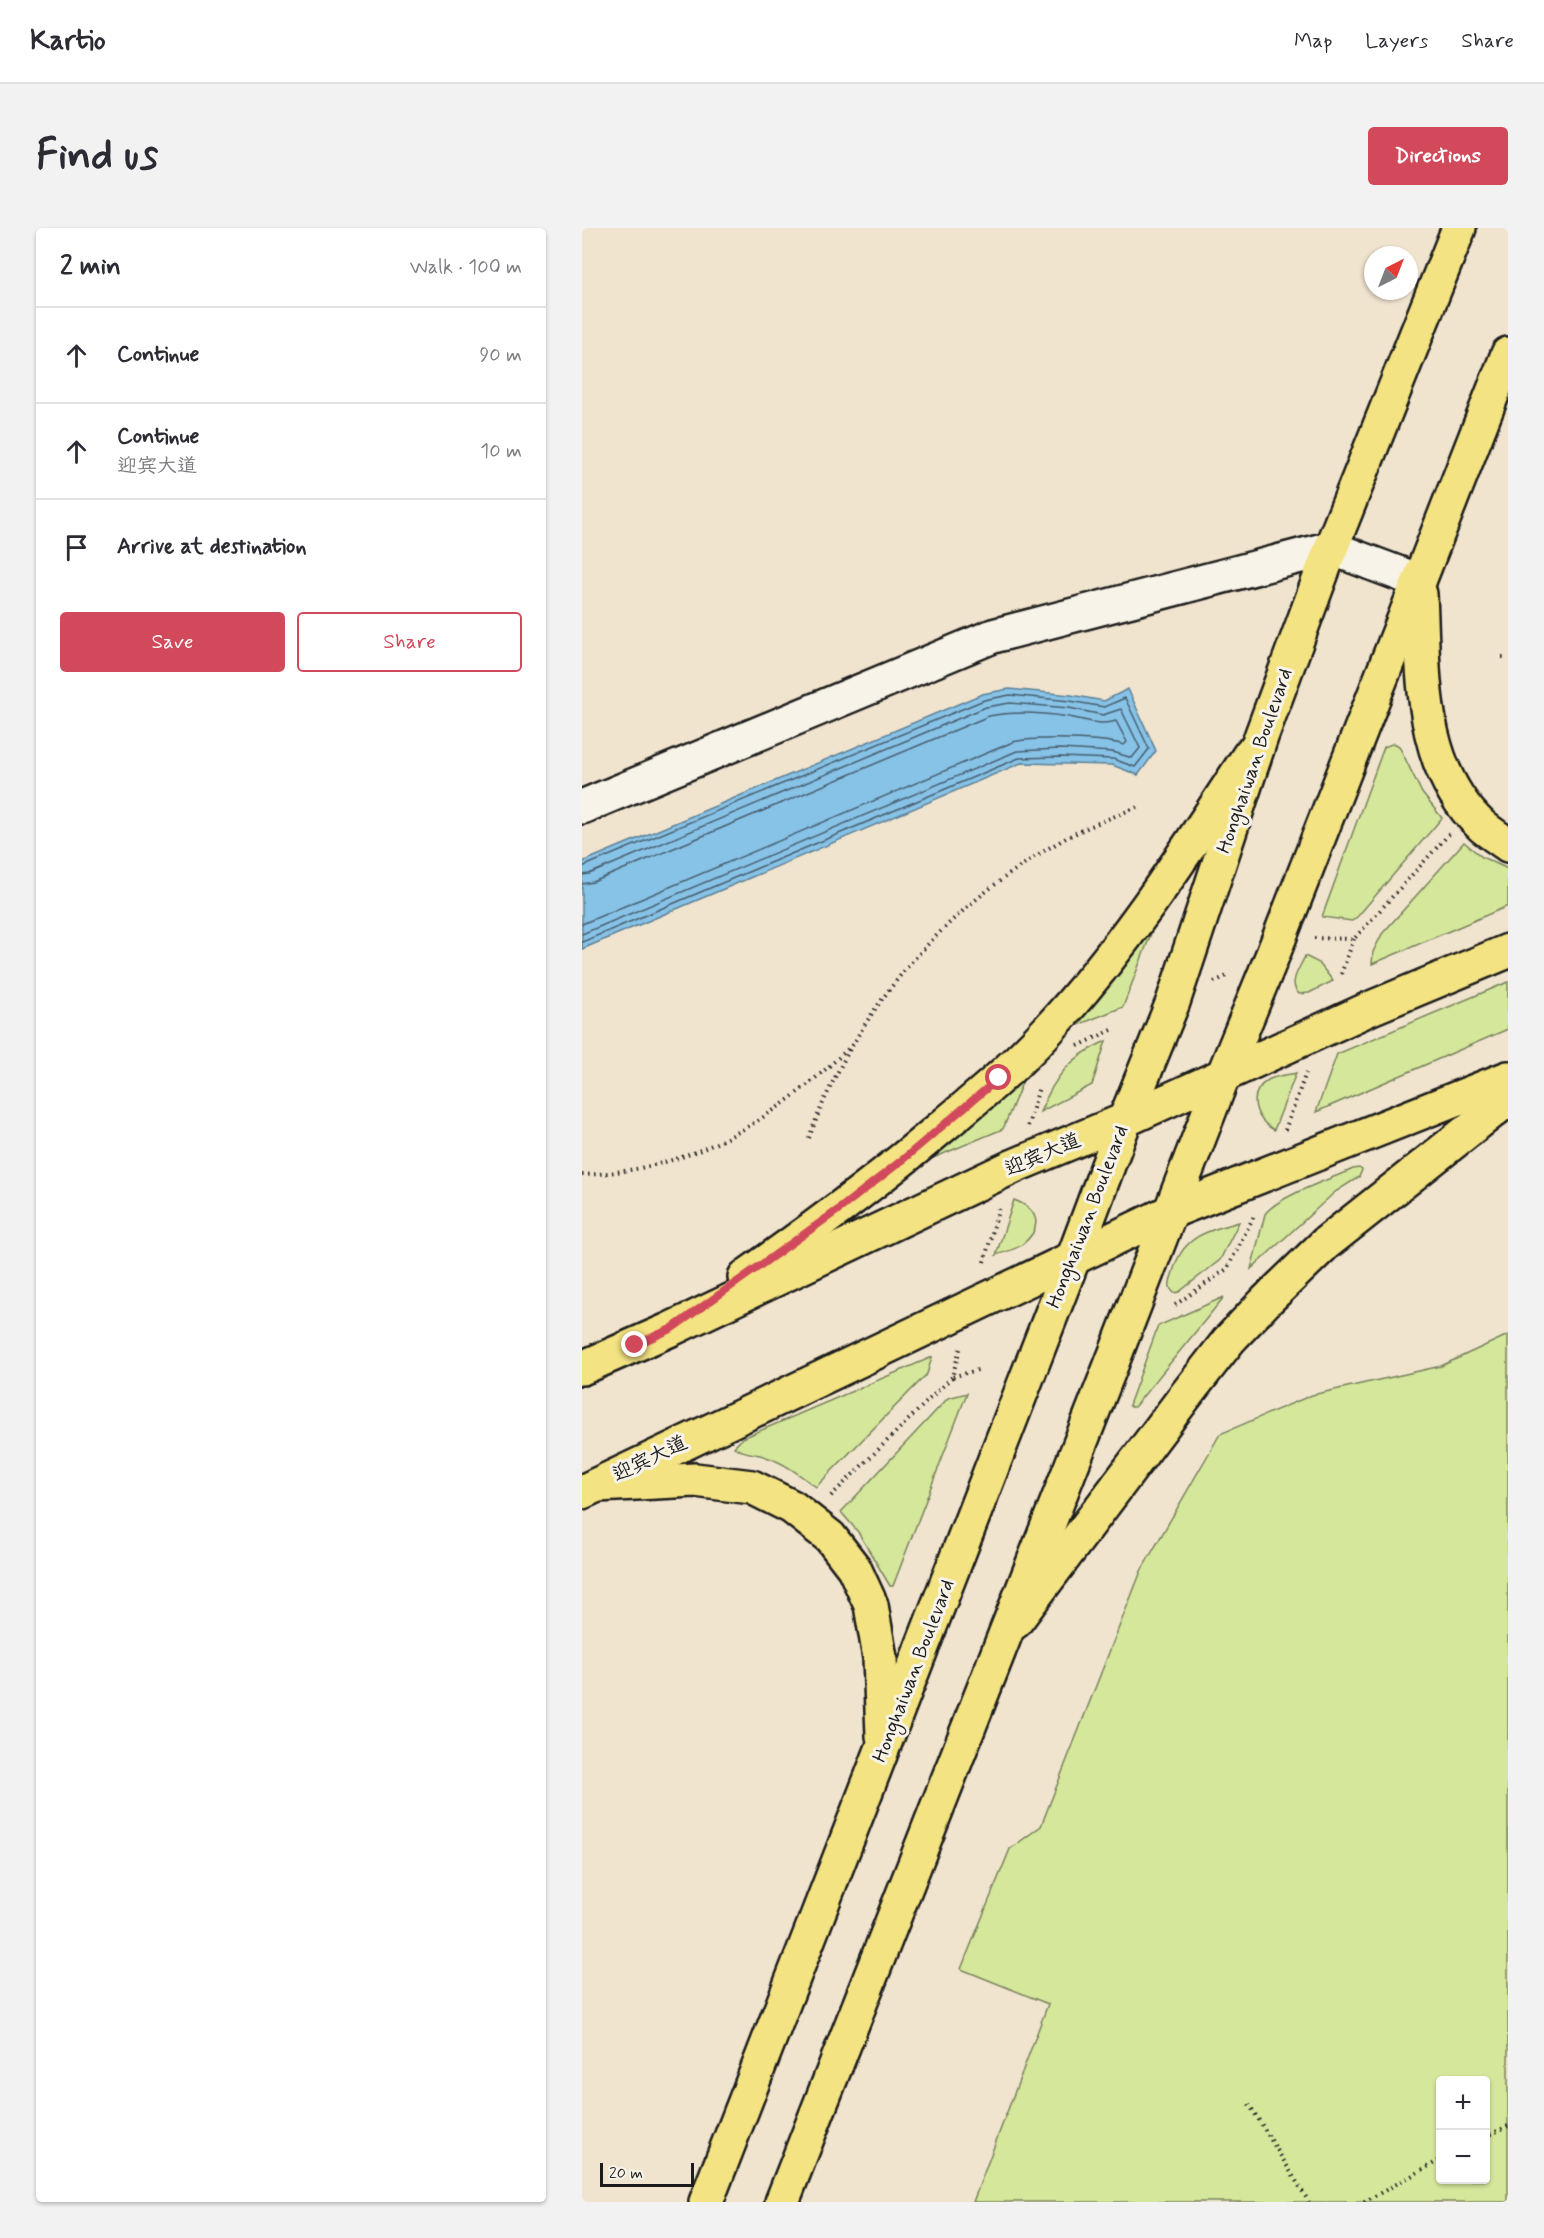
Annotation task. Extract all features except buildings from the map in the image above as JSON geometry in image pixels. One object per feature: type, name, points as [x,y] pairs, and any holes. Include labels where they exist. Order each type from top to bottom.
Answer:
[{"type":"main road","name":"Honghaiwan Boulevard","points":[[706,2202],[1176,992],[1261,737],[1331,548],[1459,228]]},
{"type":"main road","points":[[782,2202],[1222,1076],[1508,354]]},
{"type":"main road","points":[[1419,581],[1428,722],[1443,771],[1460,801],[1482,826],[1508,845]]},
{"type":"main road","points":[[671,1329],[838,1210],[910,1155],[1015,1064],[1062,1013],[1164,885],[1261,737]]},
{"type":"main road","name":"迎宾大道","points":[[582,1368],[671,1329],[1014,1166],[1125,1120],[1371,1008],[1508,951]]},
{"type":"main road","name":"迎宾大道","points":[[590,1488],[1170,1212],[1508,1078]]},
{"type":"main road","points":[[1005,1635],[1229,1340],[1326,1243],[1508,1099]]},
{"type":"main road","points":[[590,1488],[695,1480],[752,1487],[792,1507],[830,1537],[854,1568],[871,1605],[880,1658],[884,1748]]},
{"type":"street","points":[[582,807],[993,636],[1331,548],[1419,581]]},
{"type":"path","points":[[1502,657],[1508,657]]},
{"type":"path","points":[[809,1138],[825,1095],[855,1042],[902,973],[957,914],[1005,876],[1067,837],[1137,807]]},
{"type":"path","points":[[1341,974],[1354,939],[1453,830]]},
{"type":"path","points":[[1307,937],[1354,939]]},
{"type":"path","points":[[582,1174],[621,1171],[683,1157],[740,1132],[801,1092],[855,1042]]},
{"type":"path","points":[[1286,1130],[1308,1067]]},
{"type":"path","points":[[984,1262],[1001,1202]]},
{"type":"path","points":[[1175,1305],[1227,1269],[1255,1214]]},
{"type":"path","points":[[952,1377],[961,1346]]},
{"type":"path","points":[[827,1500],[952,1377],[981,1369]]},
{"type":"path","points":[[1249,2104],[1309,2202]]},
{"type":"path","points":[[1490,2135],[1508,2126]]},
{"type":"path","points":[[1364,2202],[1436,2162]]},
{"type":"green space","points":[[1394,743],[1399,746],[1422,793],[1442,818],[1352,921],[1322,917],[1384,747]]},
{"type":"green space","points":[[1464,842],[1482,857],[1508,869],[1508,906],[1372,964],[1373,952],[1382,934]]},
{"type":"green space","points":[[1157,918],[1123,1007],[1060,1032]]},
{"type":"green space","points":[[1305,956],[1319,963],[1333,981],[1309,993],[1299,994],[1294,980]]},
{"type":"green space","points":[[1508,982],[1508,1029],[1316,1112],[1337,1054]]},
{"type":"green space","points":[[1106,1041],[1092,1085],[1040,1112],[1065,1069],[1093,1047]]},
{"type":"green space","points":[[1029,1066],[1003,1129],[926,1161]]},
{"type":"green space","points":[[1296,1073],[1274,1130],[1267,1126],[1258,1113],[1255,1099],[1257,1092],[1268,1080]]},
{"type":"green space","points":[[1359,1168],[1362,1170],[1359,1177],[1335,1192],[1251,1269],[1265,1214],[1272,1207],[1306,1188]]},
{"type":"green space","points":[[1014,1200],[1033,1213],[1036,1225],[1030,1237],[1023,1244],[996,1255]]},
{"type":"green space","points":[[1239,1222],[1220,1260],[1179,1292],[1174,1293],[1170,1286],[1171,1278],[1177,1260],[1189,1243],[1206,1232]]},
{"type":"green space","points":[[1224,1297],[1140,1400],[1134,1407],[1131,1407],[1129,1405],[1158,1326]]},
{"type":"green space","points":[[1508,1335],[1508,2202],[973,2202],[1048,2004],[961,1969],[1010,1849],[1041,1826],[1141,1571],[1220,1434],[1312,1395],[1441,1366]]},
{"type":"green space","points":[[932,1357],[927,1374],[816,1487],[780,1463],[734,1447],[743,1438]]},
{"type":"green space","points":[[967,1393],[893,1586],[890,1586],[858,1532],[841,1512],[948,1398]]},
{"type":"water","points":[[1009,689],[1071,695],[1104,701],[1128,689],[1156,751],[1138,775],[1112,765],[1021,763],[582,949],[582,862],[982,694]]},
{"type":"route","points":[[635,1345],[671,1329],[838,1210],[969,1106],[999,1078]]}]
